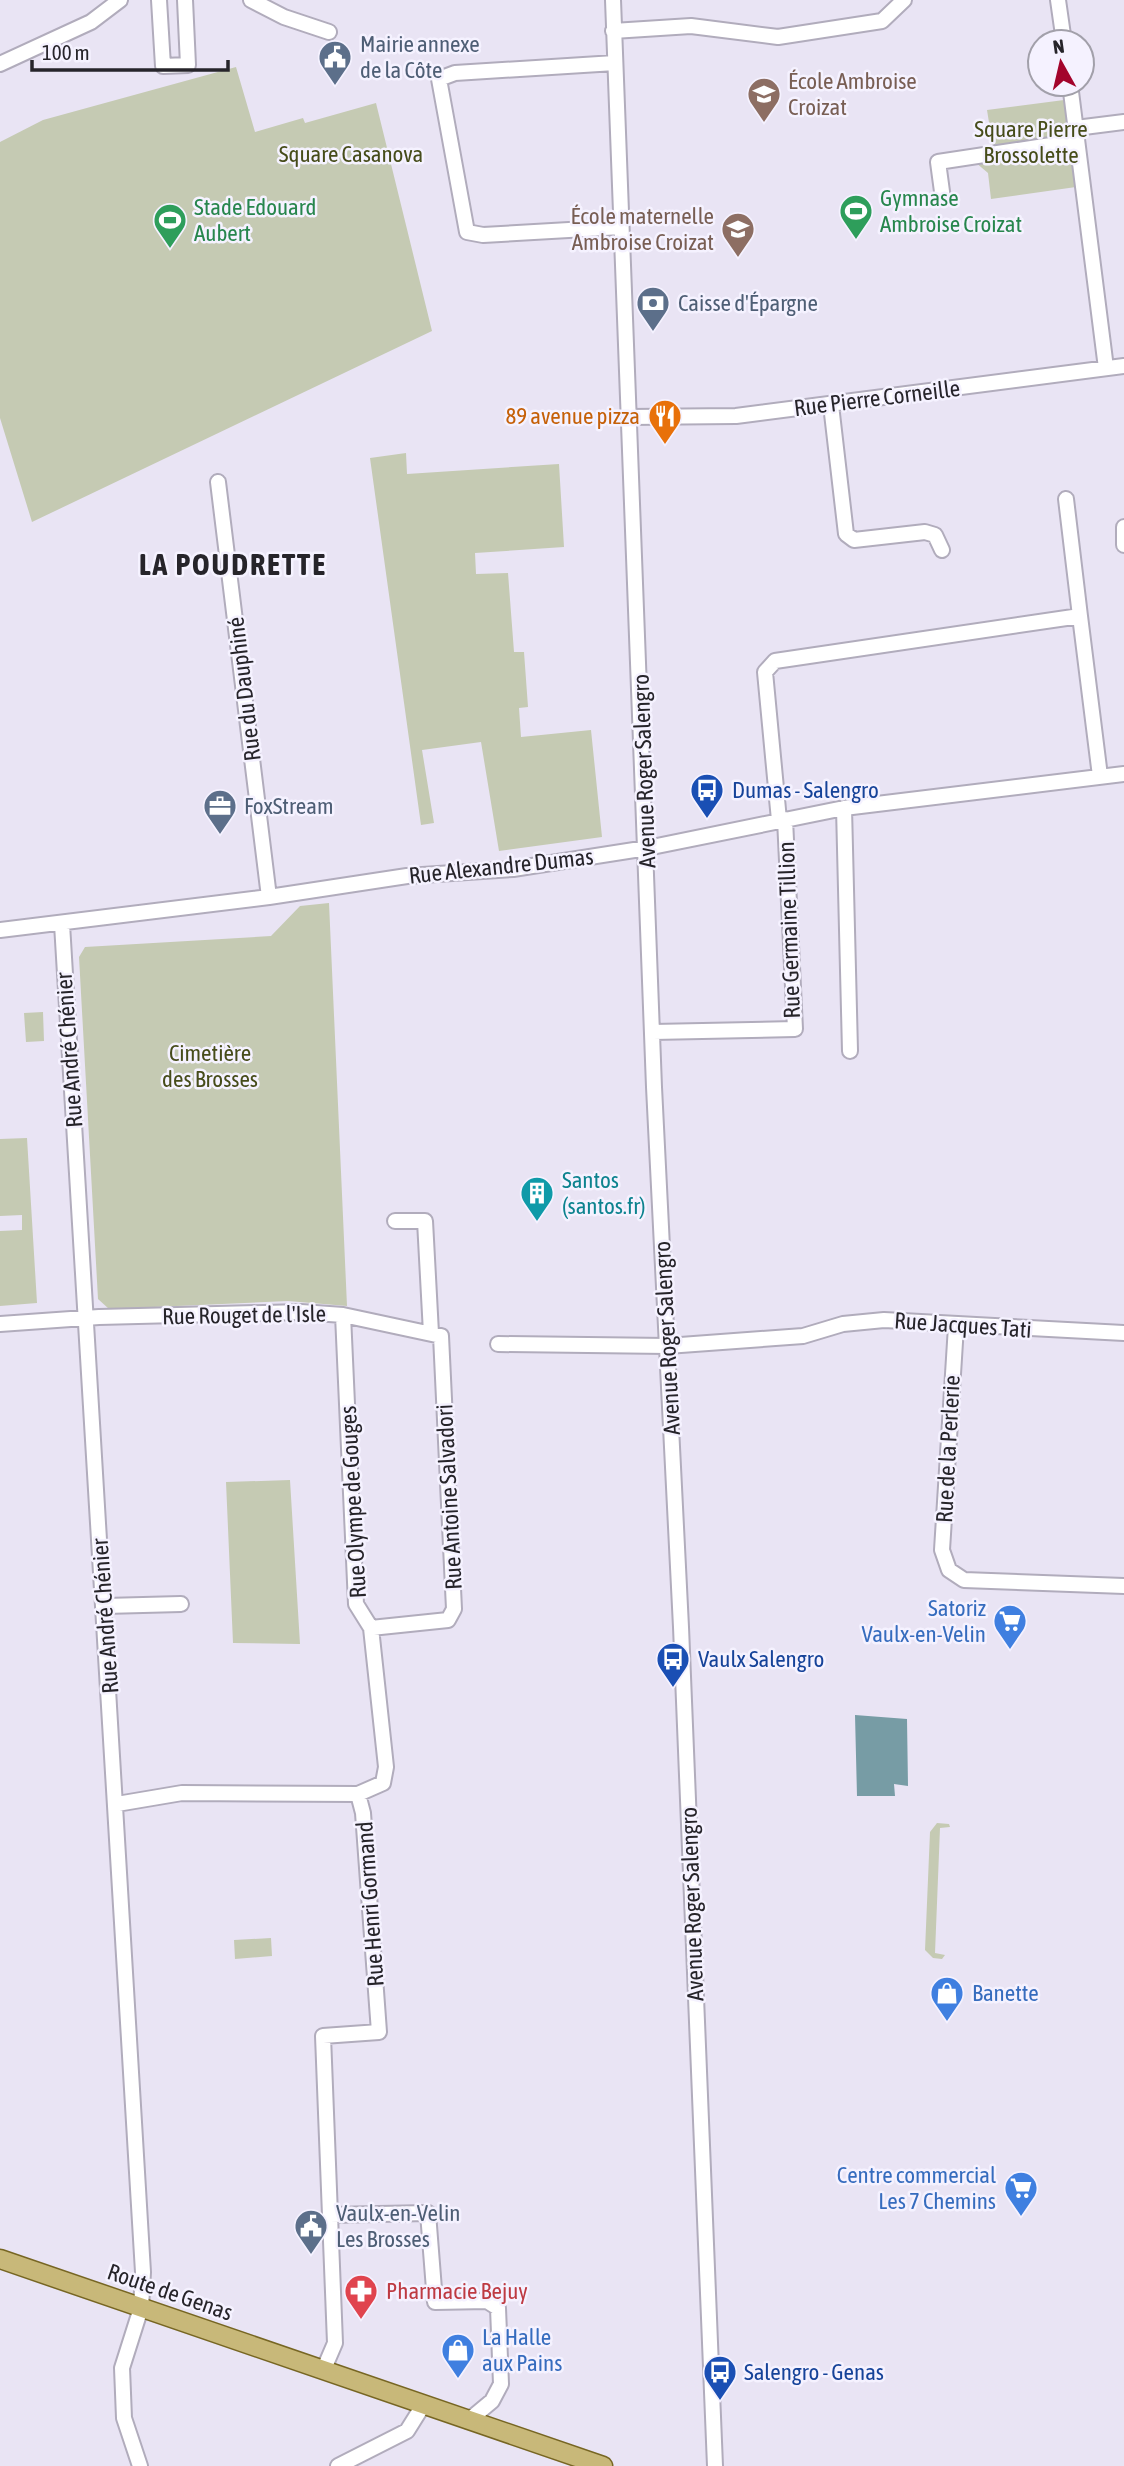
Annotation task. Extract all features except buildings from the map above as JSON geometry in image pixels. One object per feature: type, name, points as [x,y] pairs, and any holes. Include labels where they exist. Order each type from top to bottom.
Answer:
[{"type":"main road","name":"Route de Genas","points":[[0,2259],[422,2407],[603,2466]]},
{"type":"street","points":[[0,64],[91,22],[120,0]]},
{"type":"street","points":[[159,0],[163,66],[188,65],[185,0]]},
{"type":"street","points":[[251,0],[284,18],[329,32]]},
{"type":"street","name":"Avenue Roger Salengro","points":[[612,0],[653,1032],[715,2466]]},
{"type":"street","points":[[613,31],[691,26],[778,37],[882,21],[904,0]]},
{"type":"street","points":[[1058,0],[1062,28]]},
{"type":"street","points":[[615,63],[455,73],[439,79],[467,233],[483,235],[621,228]]},
{"type":"street","points":[[1072,98],[1106,368]]},
{"type":"street","points":[[943,199],[938,162],[1124,122]]},
{"type":"street","name":"Rue Pierre Corneille","points":[[629,417],[736,416],[1124,366]]},
{"type":"street","points":[[831,405],[846,534],[854,540],[925,532],[935,535],[942,550]]},
{"type":"street","name":"Rue du Dauphiné","points":[[218,482],[269,897]]},
{"type":"street","points":[[1066,499],[1100,776]]},
{"type":"street","points":[[1124,527],[1124,545]]},
{"type":"street","points":[[782,820],[765,672],[775,661],[1080,616]]},
{"type":"street","name":"Rue Alexandre Dumas","points":[[0,930],[269,897],[407,876],[513,869],[647,848],[844,808],[1124,774]]},
{"type":"street","points":[[844,808],[849,1051]]},
{"type":"street","name":"Rue Germaine Tillion","points":[[653,1032],[795,1029],[782,820]]},
{"type":"street","name":"Rue André Chénier","points":[[62,924],[117,1804],[143,2272],[141,2308],[122,2368],[124,2418],[140,2466]]},
{"type":"street","points":[[395,1221],[425,1221],[436,1335]]},
{"type":"street","name":"Rue Rouget de l'Isle","points":[[0,1324],[86,1318],[301,1312],[343,1315],[436,1335]]},
{"type":"street","name":"Rue Olympe de Gouges","points":[[343,1315],[356,1604],[371,1628],[386,1767],[383,1783],[358,1794]]},
{"type":"street","name":"Rue Jacques Tati","points":[[667,1346],[803,1336],[844,1324],[884,1320],[1124,1334]]},
{"type":"street","name":"Rue de la Perlerie","points":[[956,1326],[942,1550],[949,1570],[964,1580],[1124,1586]]},
{"type":"street","name":"Rue Antoine Salvadori","points":[[371,1628],[448,1620],[454,1609],[436,1335]]},
{"type":"street","points":[[498,1344],[667,1346]]},
{"type":"street","points":[[105,1606],[181,1604]]},
{"type":"street","name":"Rue Henri Gormand","points":[[117,1804],[182,1793],[358,1794],[363,1813],[379,2032],[323,2036],[330,2215]]},
{"type":"street","points":[[323,2371],[335,2343],[330,2215],[428,2213],[435,2302],[487,2301],[498,2308],[501,2384],[492,2401],[468,2421]]},
{"type":"street","points":[[338,2466],[407,2431],[422,2407]]},
{"type":"green space","name":"Stade Edouard Aubert","points":[[236,67],[255,132],[303,118],[305,123],[376,103],[432,331],[32,522],[0,418],[0,142],[43,120]]},
{"type":"green space","name":"Square Pierre Brossolette","points":[[1064,100],[1076,187],[991,199],[988,173],[975,162],[995,160],[987,110]]},
{"type":"green space","points":[[406,453],[407,474],[559,464],[564,547],[475,553],[476,574],[508,573],[514,652],[524,652],[528,707],[519,708],[521,737],[591,730],[602,837],[499,851],[481,742],[422,750],[434,823],[421,825],[370,458]]},
{"type":"green space","name":"Cimetière des Brosses","points":[[329,903],[347,1306],[288,1301],[109,1309],[98,1299],[79,957],[85,947],[271,936],[300,906]]},
{"type":"green space","points":[[43,1012],[44,1041],[26,1042],[24,1013]]},
{"type":"green space","points":[[27,1138],[37,1303],[0,1306],[0,1231],[22,1230],[22,1215],[0,1216],[0,1139]]},
{"type":"green space","points":[[290,1480],[300,1644],[233,1643],[226,1482]]},
{"type":"green space","points":[[937,1823],[949,1824],[950,1827],[940,1828],[935,1953],[945,1955],[942,1959],[933,1958],[925,1950],[930,1832]]},
{"type":"green space","points":[[271,1938],[272,1956],[235,1959],[234,1940]]},
{"type":"water","points":[[855,1715],[907,1719],[908,1786],[894,1784],[895,1796],[857,1796]]},
{"type":"place","name":"Mairie annexe de la Côte","points":[[335,87]]},
{"type":"place","name":"École Ambroise Croizat","points":[[764,124]]},
{"type":"place","name":"Gymnase Ambroise Croizat","points":[[856,241]]},
{"type":"place","name":"Stade Edouard Aubert","points":[[170,250]]},
{"type":"place","name":"École maternelle Ambroise Croizat","points":[[738,259]]},
{"type":"place","name":"Caisse d'Épargne","points":[[653,333]]},
{"type":"place","name":"89 avenue pizza","points":[[665,446]]},
{"type":"place","name":"Dumas - Salengro","points":[[707,820]]},
{"type":"place","name":"FoxStream","points":[[220,836]]},
{"type":"place","name":"Santos (santos.fr)","points":[[537,1223]]},
{"type":"place","name":"Satoriz Vaulx-en-Velin","points":[[1010,1651]]},
{"type":"place","name":"Vaulx Salengro","points":[[673,1689]]},
{"type":"place","name":"Banette","points":[[947,2023]]},
{"type":"place","name":"Centre commercial Les 7 Chemins","points":[[1021,2218]]},
{"type":"place","name":"Vaulx-en-Velin Les Brosses","points":[[311,2256]]},
{"type":"place","name":"Pharmacie Bejuy","points":[[361,2321]]},
{"type":"place","name":"La Halle aux Pains","points":[[458,2380]]},
{"type":"place","name":"Salengro - Genas","points":[[720,2402]]},
{"type":"district","name":"LA POUDRETTE","points":[[233,564]]},
{"type":"park label","name":"Square Casanova","points":[[351,154]]}]
